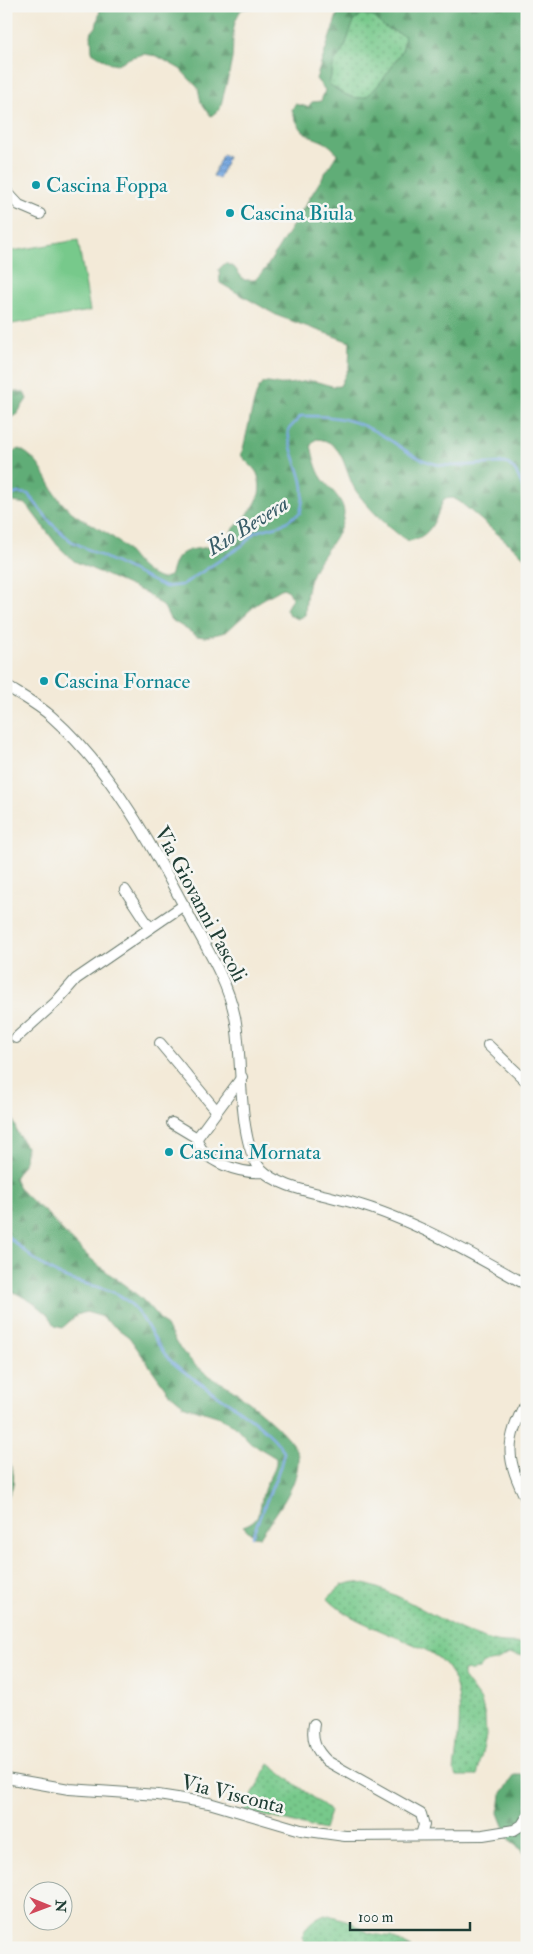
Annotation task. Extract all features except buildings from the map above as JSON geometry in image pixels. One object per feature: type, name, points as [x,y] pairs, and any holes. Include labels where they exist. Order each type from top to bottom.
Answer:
[{"type":"street","points":[[6,190],[19,205],[40,214]]},
{"type":"street","name":"Via Giovanni Pascoli","points":[[6,686],[54,718],[91,760],[140,829],[184,905],[220,974],[232,1003],[238,1034],[247,1140],[254,1159],[264,1172]]},
{"type":"street","points":[[125,890],[150,928]]},
{"type":"street","points":[[16,1038],[44,1015],[76,979],[184,905]]},
{"type":"street","points":[[160,1043],[216,1110]]},
{"type":"street","points":[[488,1045],[527,1082]]},
{"type":"street","points":[[197,1138],[242,1076]]},
{"type":"street","points":[[172,1123],[197,1138],[200,1149],[211,1158],[250,1172],[264,1172],[273,1179],[295,1187],[375,1209],[443,1240],[527,1285]]},
{"type":"street","points":[[527,1400],[511,1436],[509,1448],[510,1459],[527,1502]]},
{"type":"street","points":[[314,1724],[313,1732],[316,1749],[327,1761],[421,1814],[424,1825],[421,1835]]},
{"type":"street","name":"Via Visconta","points":[[6,1778],[69,1789],[158,1795],[209,1803],[252,1818],[323,1834],[483,1835],[508,1832],[518,1828],[527,1817]]},
{"type":"green space","points":[[101,6],[262,6],[242,9],[238,15],[233,33],[231,65],[220,109],[211,116],[201,102],[198,88],[180,69],[157,56],[144,54],[117,64],[111,64],[92,52],[91,33],[96,27]]},
{"type":"green space","points":[[340,6],[527,6],[527,559],[453,498],[444,499],[432,525],[423,535],[409,541],[403,538],[378,516],[356,491],[338,451],[333,445],[316,439],[311,445],[316,466],[322,478],[342,503],[344,513],[343,521],[336,537],[310,579],[305,615],[297,619],[289,615],[286,609],[292,598],[289,591],[283,588],[260,601],[226,632],[205,637],[197,636],[170,619],[164,607],[146,593],[74,561],[58,546],[26,504],[6,501],[6,455],[19,449],[27,454],[40,467],[64,505],[82,519],[115,539],[140,566],[161,579],[170,576],[176,559],[184,552],[216,546],[228,538],[234,528],[251,510],[258,498],[260,484],[258,476],[241,455],[258,389],[266,383],[285,384],[310,381],[340,386],[349,367],[350,342],[278,316],[220,283],[219,269],[225,263],[234,267],[244,280],[255,280],[266,268],[337,154],[331,147],[302,130],[292,110],[295,104],[308,107],[312,102],[321,101],[325,90],[316,79]],"holes":[[[362,14],[374,17],[384,27],[405,36],[403,48],[386,75],[374,89],[365,97],[356,98],[341,92],[329,84],[334,63],[345,46],[354,21]]]},
{"type":"green space","points":[[362,14],[374,17],[384,27],[405,36],[401,52],[386,75],[369,94],[365,97],[356,98],[346,95],[329,84],[334,63],[345,46],[354,20]]},
{"type":"green space","points":[[78,240],[90,311],[6,325],[6,252]]},
{"type":"green space","points":[[24,392],[27,399],[17,414],[9,419],[6,418],[6,393]]},
{"type":"green space","points":[[6,1108],[11,1113],[17,1132],[26,1147],[25,1161],[14,1178],[21,1191],[47,1214],[89,1257],[145,1302],[193,1363],[259,1410],[289,1439],[295,1448],[298,1456],[298,1467],[295,1478],[285,1499],[260,1537],[253,1536],[243,1526],[250,1523],[258,1515],[263,1493],[273,1473],[276,1458],[251,1443],[235,1426],[220,1417],[185,1406],[168,1392],[129,1337],[100,1316],[86,1312],[77,1315],[62,1328],[55,1326],[41,1308],[6,1288]]},
{"type":"green space","points":[[6,1458],[12,1468],[14,1479],[12,1489],[6,1499]]},
{"type":"green space","points":[[355,1582],[391,1593],[460,1629],[478,1636],[500,1643],[527,1643],[527,1656],[509,1654],[496,1661],[484,1663],[479,1669],[463,1671],[463,1677],[481,1701],[485,1717],[486,1736],[477,1776],[457,1776],[454,1772],[459,1711],[458,1695],[448,1668],[437,1657],[355,1618],[338,1608],[327,1598],[342,1585]]},
{"type":"green space","points":[[269,1764],[330,1811],[324,1830],[244,1811]]},
{"type":"green space","points":[[515,1775],[527,1775],[527,1858],[522,1850],[510,1841],[499,1813],[501,1794]]},
{"type":"green space","points":[[325,1914],[349,1921],[368,1933],[392,1937],[411,1948],[332,1948],[323,1941],[317,1943],[305,1942],[302,1937],[308,1926]]},
{"type":"water","points":[[222,155],[228,157],[219,179],[213,176]]},
{"type":"waterway","name":"Rio Bevera","points":[[6,497],[18,493],[28,494],[52,524],[71,541],[165,587],[182,585],[243,545],[255,532],[281,525],[300,513],[303,500],[302,480],[292,452],[288,430],[301,416],[335,417],[355,422],[385,437],[413,455],[440,465],[458,466],[505,463],[516,473],[527,499]]},
{"type":"waterway","points":[[6,1235],[53,1272],[68,1279],[108,1290],[125,1299],[140,1315],[158,1345],[172,1362],[249,1417],[275,1440],[284,1452],[280,1468],[252,1536]]},
{"type":"place","name":"Cascina Foppa","points":[[36,185]]},
{"type":"place","name":"Cascina Biula","points":[[230,213]]},
{"type":"place","name":"Cascina Fornace","points":[[44,681]]},
{"type":"place","name":"Cascina Mornata","points":[[169,1152]]}]
